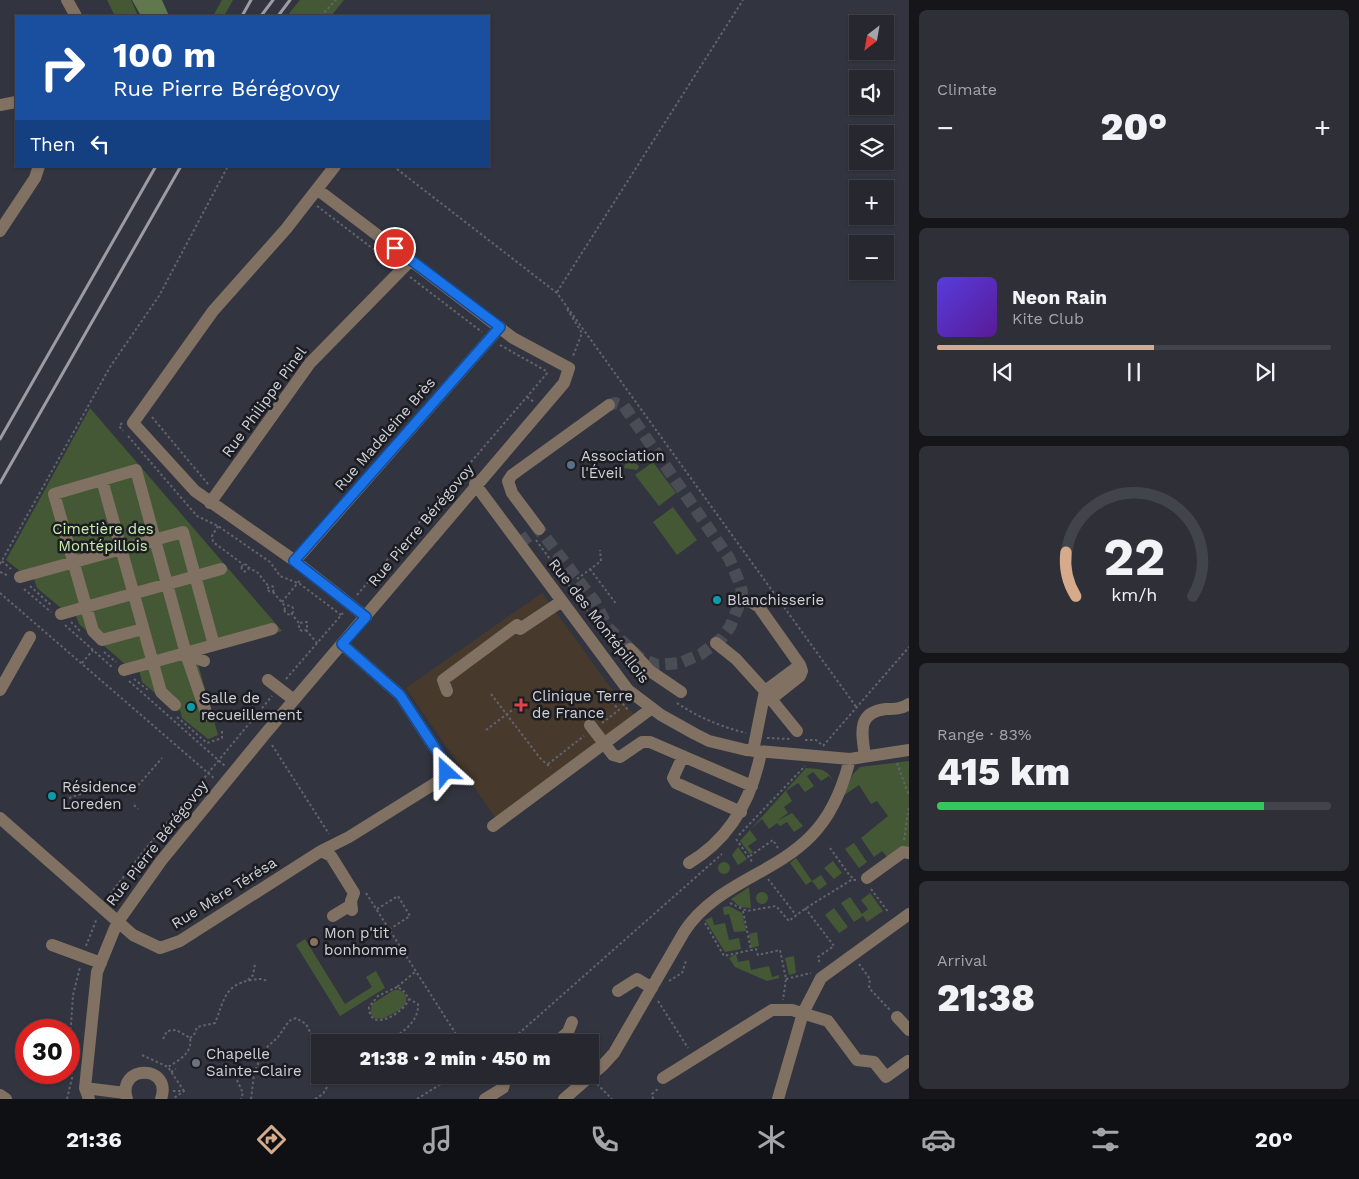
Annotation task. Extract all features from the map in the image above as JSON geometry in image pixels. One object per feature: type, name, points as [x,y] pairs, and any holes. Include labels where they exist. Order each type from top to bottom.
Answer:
[{"type":"street","points":[[68,0],[76,15]]},
{"type":"street","points":[[0,106],[15,102]]},
{"type":"street","points":[[0,231],[35,178],[39,167]]},
{"type":"street","points":[[334,167],[318,190],[213,311],[144,408],[129,420],[195,491],[307,570],[366,617]]},
{"type":"street","points":[[318,190],[513,338],[569,368]]},
{"type":"street","name":"Rue Philippe Pinel","points":[[210,503],[310,363],[411,260]]},
{"type":"street","name":"Rue Madeleine Brès","points":[[294,561],[500,327]]},
{"type":"street","name":"Rue Pierre Bérégovoy","points":[[78,1099],[87,1093],[97,972],[117,923],[161,861],[222,786],[366,617],[475,484],[564,382],[569,368]]},
{"type":"street","points":[[535,531],[512,493],[508,481],[512,475],[609,405]]},
{"type":"street","points":[[143,629],[102,640],[92,631],[54,494],[136,470],[186,654],[207,715]]},
{"type":"street","points":[[102,480],[161,692],[174,709]]},
{"type":"street","name":"Rue des Montépillois","points":[[475,484],[628,690],[652,708],[709,741],[757,751],[850,759],[909,750]]},
{"type":"street","points":[[20,577],[183,532],[214,645]]},
{"type":"street","points":[[61,614],[220,569]]},
{"type":"street","points":[[740,600],[751,602],[759,607],[800,665],[802,671],[800,676],[771,699],[797,732]]},
{"type":"street","points":[[447,690],[443,680],[517,625],[520,629],[562,601]]},
{"type":"street","points":[[124,670],[272,629]]},
{"type":"street","points":[[0,690],[30,637]]},
{"type":"street","points":[[716,643],[736,659],[765,691]]},
{"type":"street","name":"Rue Mère Térésa","points":[[0,818],[117,923],[146,943],[160,948],[170,946],[321,851],[349,837],[442,779],[446,772],[446,765],[400,695],[342,644]]},
{"type":"street","points":[[625,653],[650,671],[676,696]]},
{"type":"street","points":[[186,654],[204,661]]},
{"type":"street","points":[[689,863],[701,856],[718,840],[740,812],[752,786],[757,751],[756,736],[765,691],[800,665]]},
{"type":"street","points":[[268,680],[294,700]]},
{"type":"street","points":[[865,756],[862,732],[868,715],[876,710],[903,708],[909,704]]},
{"type":"street","points":[[493,826],[652,708]]},
{"type":"street","points":[[590,725],[613,755],[620,757],[642,742],[650,742],[752,786]]},
{"type":"street","points":[[683,756],[673,778],[676,783],[740,812]]},
{"type":"street","points":[[599,1067],[614,1053],[684,932],[700,911],[722,894],[794,850],[810,838],[822,824],[838,796],[850,759]]},
{"type":"street","points":[[321,851],[331,856],[354,893],[351,907],[333,916]]},
{"type":"street","points":[[868,882],[906,853]]},
{"type":"street","points":[[778,1099],[803,1013],[823,977],[909,914]]},
{"type":"street","points":[[52,945],[101,963]]},
{"type":"street","points":[[618,991],[637,979],[650,991]]},
{"type":"street","points":[[663,1078],[772,1010],[792,1010],[828,1022],[856,1060],[874,1062],[886,1077],[908,1061]]},
{"type":"street","points":[[897,1017],[909,1030]]},
{"type":"street","points":[[566,1034],[572,1022]]},
{"type":"street","points":[[87,1093],[126,1096],[129,1080],[141,1073],[154,1075],[162,1084],[166,1096]]},
{"type":"street","points":[[485,1099],[503,1088],[504,1084]]},
{"type":"street","points":[[564,1099],[581,1084]]},
{"type":"street","points":[[0,1095],[6,1099]]},
{"type":"path","points":[[322,15],[336,0]]},
{"type":"path","points":[[557,293],[743,0]]},
{"type":"path","points":[[82,632],[1,562],[110,367],[159,296],[227,167]]},
{"type":"path","points":[[394,167],[557,293],[857,708]]},
{"type":"path","points":[[309,200],[508,351],[548,372]]},
{"type":"path","points":[[557,293],[582,333],[569,368]]},
{"type":"path","points":[[144,408],[209,485],[218,492]]},
{"type":"path","points":[[129,420],[120,426],[193,512],[204,520],[218,526],[270,562],[280,576],[298,582],[342,615]]},
{"type":"path","points":[[474,457],[488,470]]},
{"type":"path","points":[[218,526],[212,536],[213,542],[258,573],[269,587],[274,587],[273,592],[285,606],[286,613],[291,614],[299,622],[307,622],[308,627],[306,630]]},
{"type":"path","points":[[535,531],[625,653]]},
{"type":"path","points":[[577,578],[601,561],[600,550]]},
{"type":"path","points":[[244,565],[241,568],[243,571],[247,571],[248,567]]},
{"type":"path","points":[[590,569],[617,605]]},
{"type":"path","points":[[282,602],[307,570]]},
{"type":"path","points":[[0,592],[222,786]]},
{"type":"path","points":[[285,606],[292,607],[291,614]]},
{"type":"path","points":[[299,622],[298,629],[306,630]]},
{"type":"path","points":[[306,630],[317,643]]},
{"type":"path","points":[[730,845],[814,756],[909,647]]},
{"type":"path","points":[[82,663],[93,650]]},
{"type":"path","points":[[103,651],[152,694]]},
{"type":"path","points":[[491,694],[540,758],[552,769],[549,772],[555,780]]},
{"type":"path","points":[[676,696],[688,710],[731,729],[768,739],[816,740],[832,758]]},
{"type":"path","points":[[486,730],[524,701]]},
{"type":"path","points":[[174,709],[207,743],[222,738],[222,730]]},
{"type":"path","points":[[135,789],[162,758]]},
{"type":"path","points":[[897,762],[909,796]]},
{"type":"path","points":[[69,798],[90,791],[113,791]]},
{"type":"path","points":[[134,805],[138,809]]},
{"type":"path","points":[[906,853],[909,806]]},
{"type":"path","points":[[736,839],[759,871],[765,874],[796,915]]},
{"type":"path","points":[[749,857],[773,840]]},
{"type":"path","points":[[830,848],[850,876]]},
{"type":"path","points":[[518,1034],[725,850]]},
{"type":"path","points":[[722,894],[729,902],[747,911],[776,906],[789,921],[805,908],[815,904],[851,880],[868,882],[896,922]]},
{"type":"path","points":[[376,909],[398,896],[410,916],[389,929]]},
{"type":"path","points":[[805,908],[834,946],[818,957],[823,977]]},
{"type":"path","points":[[743,910],[751,950]]},
{"type":"path","points":[[700,911],[724,956],[756,949],[758,955],[780,950],[786,979],[782,1003],[772,1010]]},
{"type":"path","points":[[852,955],[870,979],[870,988],[897,1017]]},
{"type":"path","points":[[248,980],[253,974],[255,964]]},
{"type":"path","points":[[409,999],[405,1007],[383,1021],[377,1021],[371,1017],[368,1007],[372,1001],[397,987],[416,971]]},
{"type":"path","points":[[786,979],[817,972],[823,977]]},
{"type":"path","points":[[190,1038],[194,1035],[197,1028],[215,1023],[223,998],[239,982],[263,979],[267,981]]},
{"type":"path","points":[[397,987],[406,993],[409,999],[418,1004],[417,1014],[409,1027],[399,1034]]},
{"type":"path","points":[[650,991],[685,1044]]},
{"type":"path","points":[[251,1099],[256,1064],[263,1051],[278,1037],[288,1021],[296,1018],[300,1019],[306,1024],[311,1034]]},
{"type":"path","points":[[163,1039],[167,1031],[176,1030],[190,1038]]},
{"type":"path","points":[[168,1067],[185,1056],[191,1044],[190,1038]]},
{"type":"path","points":[[228,1068],[236,1078],[243,1093],[241,1099]]},
{"type":"path","points":[[171,1072],[176,1069]]},
{"type":"path","points":[[315,1099],[323,1094],[329,1084]]},
{"type":"path","points":[[417,1099],[441,1084]]},
{"type":"path","points":[[598,1084],[612,1099]]},
{"type":"path","points":[[166,1096],[184,1092],[166,1096]]},
{"type":"path","points":[[652,1094],[653,1099]]},
{"type":"shaded area","name":"Clinique Terre de France","points":[[542,593],[608,684],[640,722],[501,826],[406,688]]},
{"type":"green space","points":[[107,0],[131,0],[138,15],[114,15]]},
{"type":"green space","points":[[132,0],[162,0],[169,15],[140,15]]},
{"type":"green space","points":[[222,0],[233,0],[225,15],[214,15]]},
{"type":"green space","points":[[300,0],[344,0],[332,15],[288,15]]},
{"type":"green space","name":"Cimetière des Montépillois","points":[[90,408],[282,631],[203,653],[198,664],[218,735],[208,739],[182,718],[180,710],[176,711],[142,682],[137,662],[126,665],[79,624],[72,606],[61,608],[37,588],[31,569],[20,571],[6,560]]},
{"type":"green space","points":[[627,456],[637,461],[636,463],[639,467],[637,470],[624,468]]},
{"type":"green space","points":[[653,462],[676,493],[659,506],[635,475]]},
{"type":"green space","points":[[673,507],[697,540],[677,555],[653,522]]},
{"type":"green space","points":[[909,761],[909,850],[888,858],[882,851],[874,857],[861,838],[888,816],[877,801],[871,804],[859,785],[843,796],[853,774],[860,767]]},
{"type":"green space","points":[[806,768],[825,771],[831,777],[833,781],[829,776],[821,781],[813,772],[807,776],[814,786],[805,792],[798,783],[786,791],[792,801],[784,807],[788,813],[777,821],[792,813],[803,826],[794,832],[787,822],[780,826],[777,823],[769,829],[762,819],[750,830],[757,840],[748,846],[753,852],[750,854],[740,841]]},
{"type":"green space","points":[[854,843],[867,862],[859,868],[845,849]]},
{"type":"green space","points":[[738,847],[747,859],[738,865],[732,855]]},
{"type":"green space","points":[[796,858],[812,881],[806,885],[790,863]]},
{"type":"green space","points":[[833,861],[842,873],[834,879],[824,868]]},
{"type":"green space","points":[[722,862],[726,862],[730,868],[726,874],[722,874],[718,870],[718,866]]},
{"type":"green space","points":[[821,875],[827,884],[819,890],[812,881]]},
{"type":"green space","points":[[749,887],[751,908],[740,907],[731,899]]},
{"type":"green space","points":[[760,892],[764,892],[768,898],[764,904],[760,904],[756,900],[756,896]]},
{"type":"green space","points":[[870,893],[883,911],[867,922],[863,916],[854,922],[841,903],[850,897],[862,914],[868,909],[861,900]]},
{"type":"green space","points":[[729,906],[742,913],[746,931],[734,932],[729,914],[724,915],[723,907]]},
{"type":"green space","points":[[834,908],[848,927],[839,933],[825,915]]},
{"type":"green space","points":[[712,917],[714,925],[725,923],[729,940],[739,938],[741,949],[725,952],[705,920]]},
{"type":"green space","points":[[757,932],[759,946],[751,948],[749,934]]},
{"type":"green space","points":[[305,939],[345,1004],[372,987],[366,977],[376,971],[385,988],[340,1016],[296,945]]},
{"type":"green space","points":[[736,954],[738,962],[749,960],[751,970],[769,966],[772,977],[779,975],[779,978],[767,981],[735,967],[729,958]]},
{"type":"green space","points":[[794,956],[796,973],[789,975],[785,958]]},
{"type":"green space","points":[[394,990],[399,990],[405,995],[406,999],[403,1007],[382,1019],[374,1018],[370,1013],[372,1004]]},
{"type":"tunnel","points":[[519,543],[539,529],[595,602],[608,628],[640,658],[657,665],[680,663],[701,654],[722,638],[730,627],[742,592],[729,558],[624,406],[615,403],[609,405]]},
{"type":"railway","points":[[243,15],[251,0]]},
{"type":"railway","points":[[262,15],[273,0]]},
{"type":"railway","points":[[279,15],[290,0]]},
{"type":"railway","points":[[0,439],[155,167]]},
{"type":"railway","points":[[0,483],[180,167]]},
{"type":"place","name":"Association l'Éveil","points":[[571,465]]},
{"type":"place","name":"Blanchisserie","points":[[717,600]]},
{"type":"place","name":"Clinique Terre de France","points":[[521,705]]},
{"type":"place","name":"Salle de recueillement","points":[[191,707]]},
{"type":"place","name":"Résidence Loreden","points":[[52,796]]},
{"type":"place","name":"Mon p'tit bonhomme","points":[[314,942]]},
{"type":"place","name":"Chapelle Sainte-Claire","points":[[196,1063]]},
{"type":"route","points":[[395,248],[500,327],[294,561],[366,617],[342,644],[400,695],[446,765],[446,772]]}]
